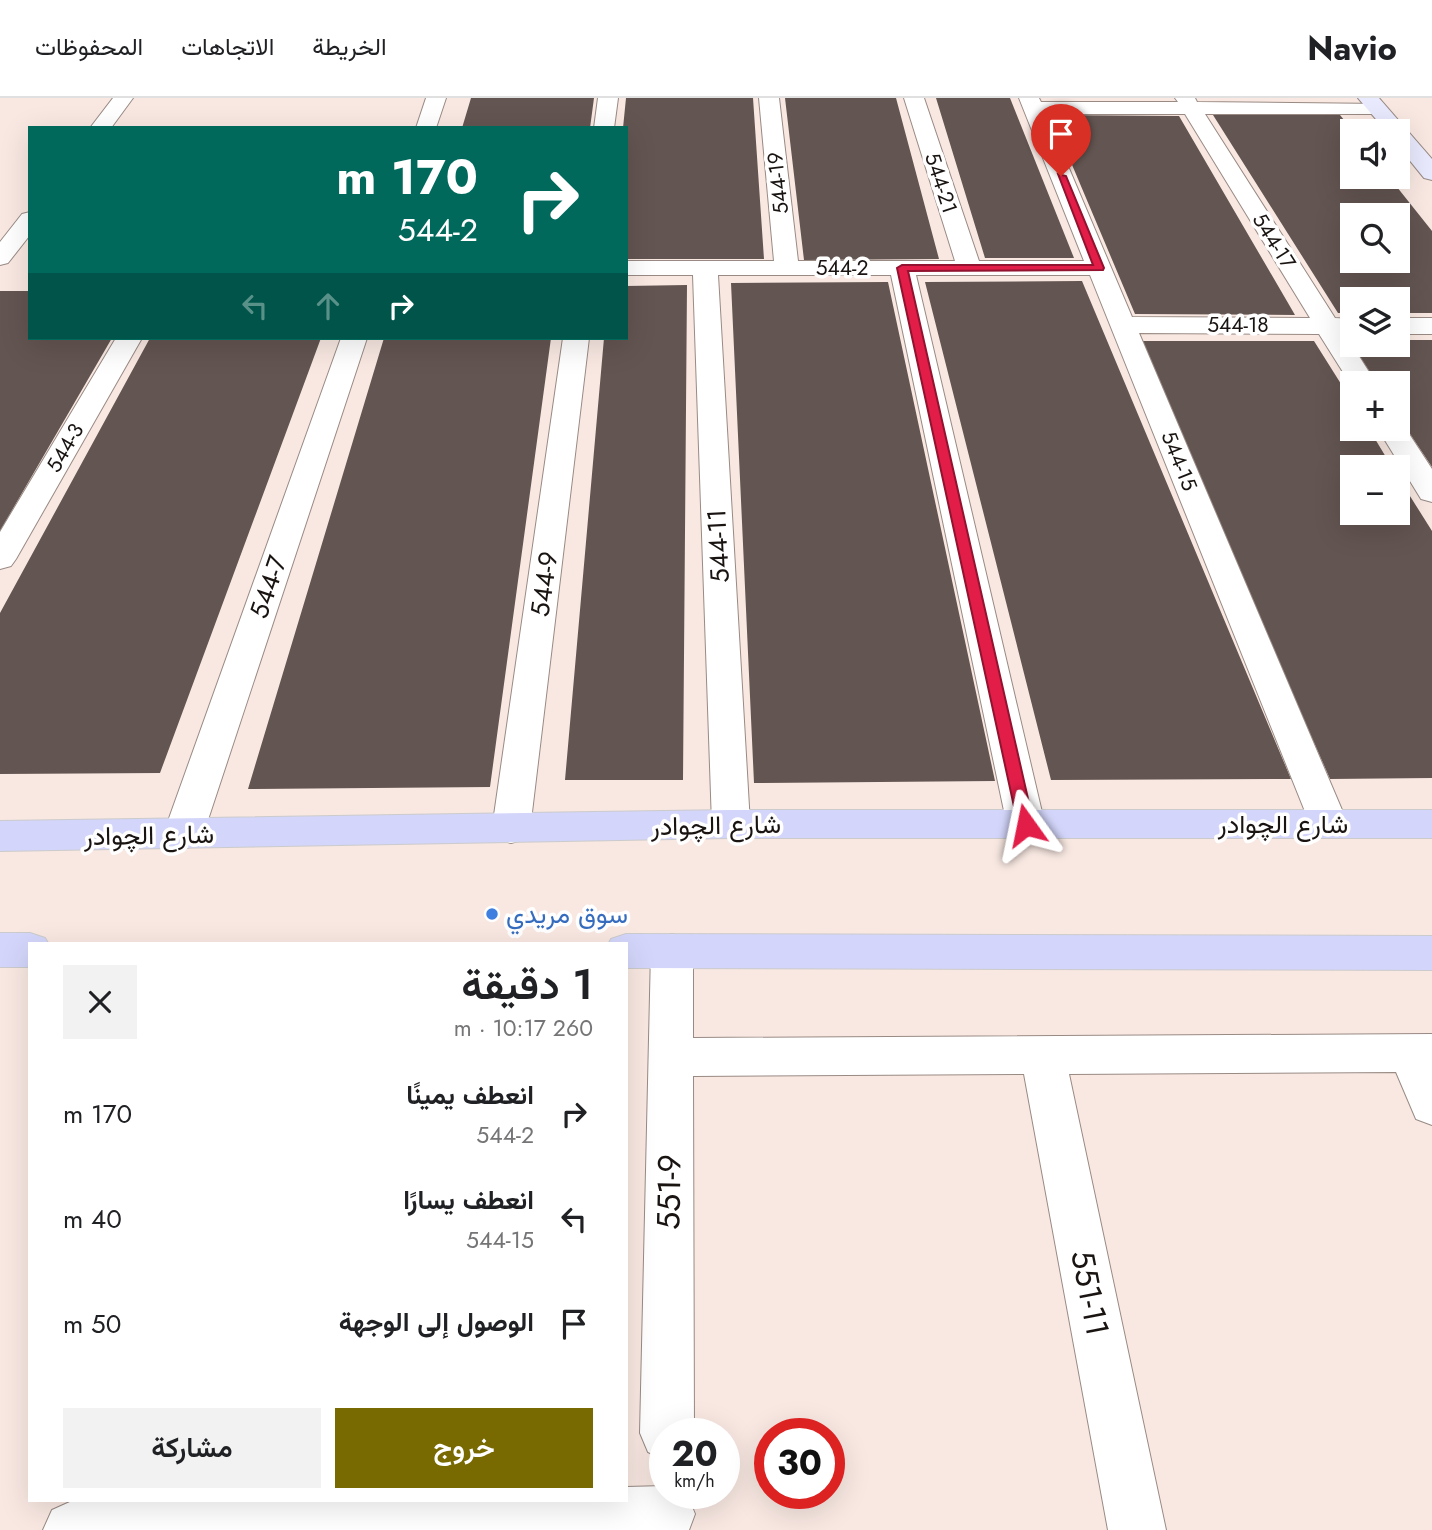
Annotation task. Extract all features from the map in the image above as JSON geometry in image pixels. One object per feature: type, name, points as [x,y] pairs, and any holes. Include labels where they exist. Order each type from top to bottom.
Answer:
[{"type":"main road","name":"شارع الچوادر","points":[[0,836],[511,830],[731,824],[1432,824]]},
{"type":"main road","points":[[0,950],[28,950]]},
{"type":"main road","points":[[649,951],[1432,953]]},
{"type":"street","points":[[101,126],[122,98]]},
{"type":"street","points":[[427,126],[436,98]]},
{"type":"street","points":[[604,126],[608,98]]},
{"type":"street","name":"544-19","points":[[769,98],[787,268]]},
{"type":"street","name":"544-21","points":[[914,98],[969,268]]},
{"type":"street","points":[[1031,103],[1372,103],[1386,119]]},
{"type":"street","name":"544-15","points":[[1031,103],[1329,824]]},
{"type":"street","name":"544-17","points":[[1188,103],[1340,326]]},
{"type":"street","points":[[1410,139],[1432,146]]},
{"type":"street","points":[[1410,147],[1432,173]]},
{"type":"street","points":[[7,266],[28,223]]},
{"type":"street","name":"544-2","points":[[628,268],[1099,268]]},
{"type":"street","name":"544-11","points":[[705,268],[731,824]]},
{"type":"street","points":[[902,268],[1026,825]]},
{"type":"street","name":"544-18","points":[[1122,325],[1340,326]]},
{"type":"street","points":[[1410,326],[1432,326]]},
{"type":"street","name":"544-3","points":[[0,559],[129,340]]},
{"type":"street","name":"544-7","points":[[183,835],[353,340]]},
{"type":"street","name":"544-9","points":[[511,830],[576,340]]},
{"type":"street","points":[[1400,441],[1432,493]]},
{"type":"street","name":"551-9","points":[[649,951],[671,1057],[667,1418]]},
{"type":"street","points":[[671,1057],[1422,1053],[1432,1105]]},
{"type":"street","name":"551-11","points":[[1043,1055],[1137,1530]]},
{"type":"street","points":[[72,1530],[667,1512]]},
{"type":"building","points":[[471,98],[594,98],[590,126],[463,126]]},
{"type":"building","points":[[626,98],[753,98],[764,259],[628,259],[628,126],[623,126]]},
{"type":"building","points":[[785,98],[896,98],[939,259],[804,260]]},
{"type":"building","points":[[936,98],[1010,98],[1074,258],[985,258]]},
{"type":"building","points":[[1051,115],[1179,116],[1295,315],[1135,314]]},
{"type":"building","points":[[1213,115],[1340,115],[1343,119],[1340,119],[1340,189],[1399,189],[1410,203],[1340,203],[1340,273],[1410,273],[1410,203],[1432,231],[1432,313],[1410,313],[1410,287],[1340,287],[1340,313]]},
{"type":"building","points":[[1082,281],[1291,779],[1051,780],[925,282]]},
{"type":"building","points":[[888,282],[995,781],[754,783],[731,283]]},
{"type":"building","points":[[687,285],[683,780],[565,780],[604,340],[628,340],[628,286]]},
{"type":"building","points":[[0,291],[28,291],[28,340],[111,340],[0,531]]},
{"type":"building","points":[[149,340],[320,340],[160,773],[0,774],[0,613]]},
{"type":"building","points":[[383,340],[551,340],[490,787],[248,789]]},
{"type":"building","points":[[1410,340],[1432,340],[1432,467],[1410,434],[1410,371],[1369,371],[1360,357],[1410,357]]},
{"type":"building","points":[[1137,341],[1314,341],[1340,382],[1340,441],[1376,441],[1385,455],[1340,455],[1340,525],[1410,525],[1410,496],[1432,531],[1432,778],[1330,779]]},
{"type":"place","name":"سوق مريدي","points":[[492,914]]},
{"type":"route","points":[[1026,825],[902,268],[1099,268],[1061,176]]}]
